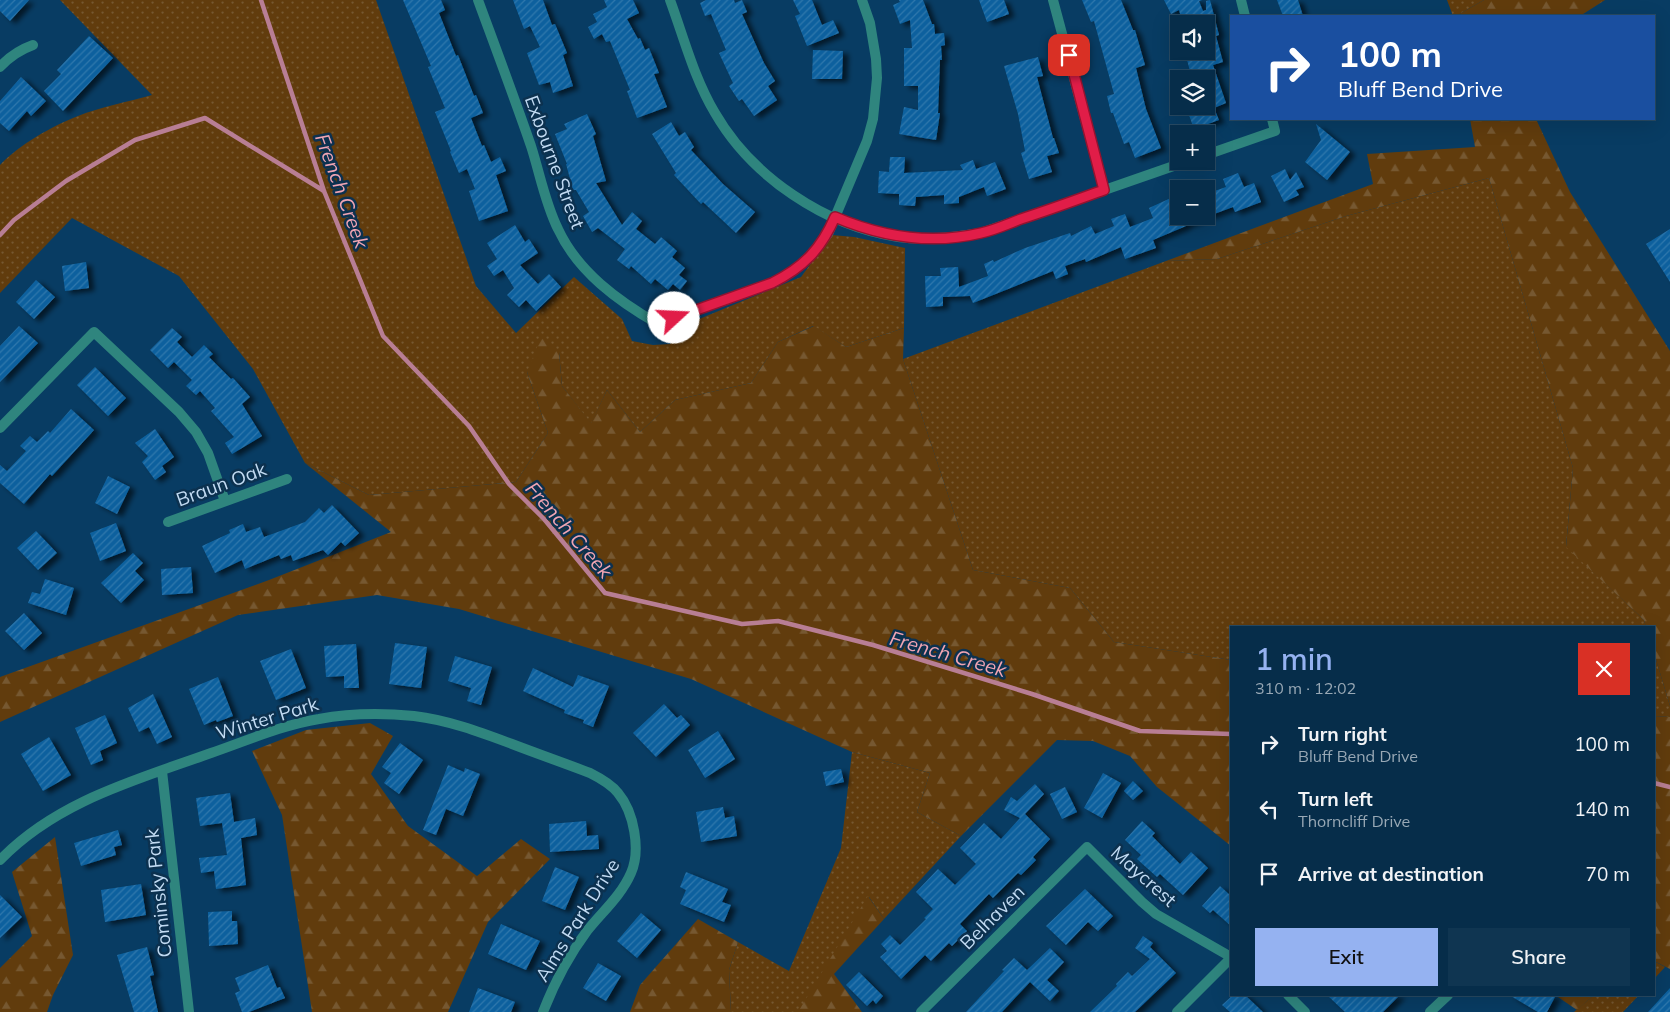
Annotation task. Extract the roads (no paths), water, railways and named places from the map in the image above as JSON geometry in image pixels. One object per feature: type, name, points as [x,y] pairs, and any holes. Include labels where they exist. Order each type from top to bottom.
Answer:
[{"type":"street","name":"Exbourne Street","points":[[478,0],[532,149],[548,205],[558,230],[569,249],[596,281],[634,310],[658,324],[772,283],[794,271],[813,254],[828,234],[835,217]]},
{"type":"street","points":[[670,0],[703,91],[729,135],[761,170],[784,189],[835,217],[874,232],[924,239],[948,238],[981,233],[1170,167]]},
{"type":"street","points":[[835,217],[867,141],[873,119],[877,78],[876,59],[870,23],[862,0]]},
{"type":"street","points":[[1053,0],[1104,190]]},
{"type":"street","points":[[1241,0],[1245,15]]},
{"type":"street","points":[[0,67],[20,49],[33,45]]},
{"type":"street","points":[[1215,152],[1276,131],[1272,120]]},
{"type":"street","points":[[0,428],[94,332],[178,412],[196,432],[208,453],[225,501]]},
{"type":"street","name":"Braun Oak","points":[[168,522],[286,479]]},
{"type":"street","name":"Winter Park","points":[[0,860],[35,830],[78,803],[113,788],[288,726],[356,714],[416,716],[461,726],[590,773],[601,779],[618,793],[631,817]]},
{"type":"street","name":"Cominsky Park","points":[[162,771],[189,1012]]},
{"type":"street","name":"Alms Park Drive","points":[[543,1012],[568,961],[588,931],[615,900],[631,874],[635,860],[634,833],[631,817]]},
{"type":"street","name":"Maycrest","points":[[1087,847],[1156,914],[1230,957]]},
{"type":"street","name":"Belhaven","points":[[921,1012],[1087,847]]},
{"type":"street","points":[[1177,1012],[1230,959]]},
{"type":"street","points":[[1289,996],[1305,1012]]},
{"type":"street","points":[[1430,1012],[1447,996]]},
{"type":"waterway","name":"French Creek","points":[[261,0],[324,191],[383,336],[469,426],[509,484],[544,519],[605,593],[742,624],[778,621],[873,645],[1032,694],[1140,731],[1230,734]]},
{"type":"waterway","points":[[0,235],[14,220],[66,181],[135,140],[205,118],[324,191]]},
{"type":"waterway","name":"French Creek","points":[[1655,783],[1670,787]]}]
